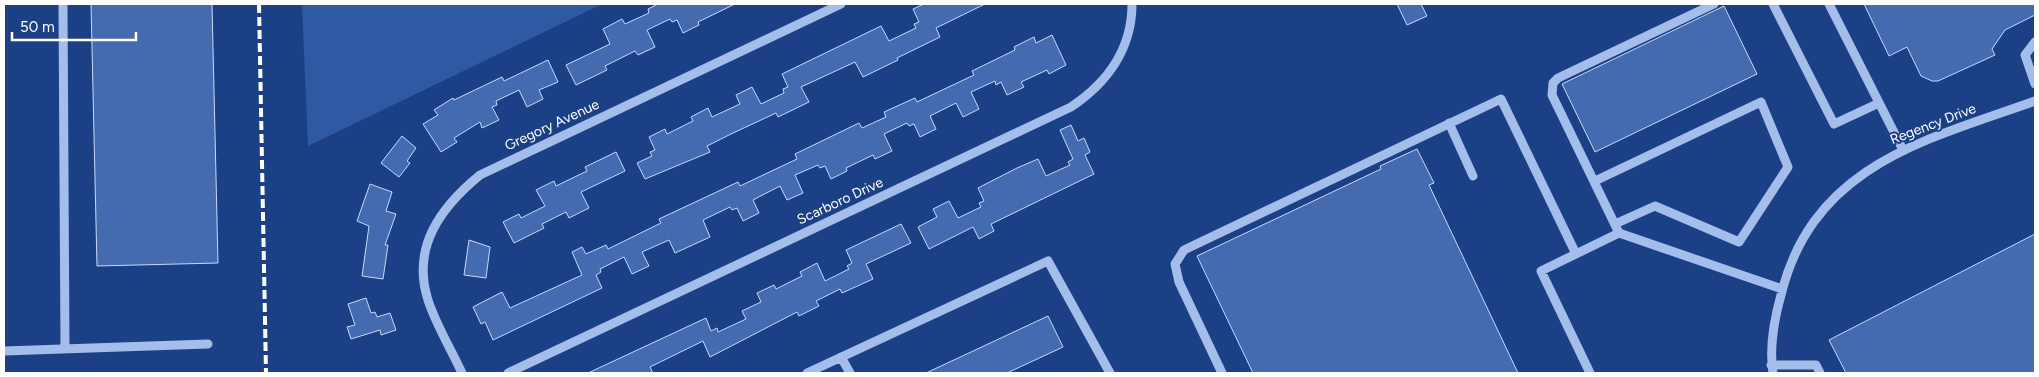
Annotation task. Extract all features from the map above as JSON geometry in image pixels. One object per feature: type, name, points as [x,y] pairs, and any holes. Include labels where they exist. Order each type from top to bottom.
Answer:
[{"type":"street","points":[[63,4],[65,349]]},
{"type":"street","name":"Gregory Avenue","points":[[462,373],[428,300],[424,271],[430,236],[444,208],[457,194],[480,175],[841,4]]},
{"type":"street","name":"Scarboro Drive","points":[[508,373],[1071,107],[1102,82],[1118,60],[1130,30],[1132,4]]},
{"type":"street","points":[[1714,4],[1558,78],[1553,83],[1552,95],[1620,233],[1782,289]]},
{"type":"street","points":[[1773,4],[1834,124],[1879,103]]},
{"type":"street","points":[[1828,4],[1903,150]]},
{"type":"street","points":[[2035,42],[2025,55],[2035,84]]},
{"type":"street","points":[[1222,373],[1179,282],[1176,264],[1184,250],[1501,99],[1576,254]]},
{"type":"street","name":"Regency Drive","points":[[1772,369],[1774,322],[1788,267],[1824,210],[1858,177],[1903,150],[2035,101]]},
{"type":"street","points":[[1595,181],[1761,102],[1788,167],[1739,242],[1655,206],[1615,224]]},
{"type":"street","points":[[1449,124],[1473,176]]},
{"type":"street","points":[[1590,373],[1541,271],[1620,233]]},
{"type":"street","points":[[807,373],[1048,261],[1110,373]]},
{"type":"street","points":[[4,352],[208,344]]},
{"type":"street","points":[[841,357],[850,373]]},
{"type":"street","points":[[1772,369],[1816,365],[1820,373]]},
{"type":"shaded area","points":[[302,4],[602,4],[308,146]]},
{"type":"building","points":[[91,4],[212,4],[218,263],[97,266]]},
{"type":"building","points":[[658,4],[735,4],[698,22],[699,25],[683,33],[677,20],[672,22],[670,19],[647,30],[655,47],[638,55],[635,51],[605,66],[607,70],[576,85],[566,65],[610,44],[603,29],[622,19],[625,24],[649,13],[648,9]]},
{"type":"building","points":[[924,4],[985,4],[936,28],[940,37],[863,77],[855,62],[801,87],[809,102],[778,117],[776,113],[731,134],[707,146],[710,152],[645,179],[637,163],[652,156],[650,152],[655,150],[649,137],[665,129],[667,134],[693,121],[691,117],[708,108],[712,117],[740,104],[736,95],[752,87],[761,104],[784,93],[783,89],[788,87],[782,74],[881,26],[889,41],[916,28],[914,24],[919,22],[913,9]]},
{"type":"building","points":[[1397,4],[1421,4],[1427,16],[1407,25]]},
{"type":"building","points":[[1864,4],[2035,4],[2035,15],[2005,30],[1992,49],[1995,55],[1938,81],[1932,81],[1921,76],[1907,47],[1889,56]]},
{"type":"building","points":[[1724,6],[1757,74],[1595,152],[1562,84]]},
{"type":"building","points":[[1052,35],[1066,65],[1049,74],[1047,70],[1021,82],[1024,87],[1007,95],[1001,82],[996,85],[995,81],[971,92],[979,109],[963,117],[956,103],[930,116],[936,129],[920,137],[914,124],[909,126],[907,123],[884,134],[892,151],[875,159],[873,155],[846,168],[847,171],[831,179],[825,166],[820,168],[818,165],[795,175],[803,193],[787,200],[780,186],[753,200],[759,213],[743,221],[737,208],[732,210],[730,207],[703,220],[710,237],[675,253],[669,240],[642,252],[649,266],[632,274],[624,257],[600,269],[601,272],[596,275],[602,288],[493,340],[485,322],[481,324],[473,307],[502,292],[510,308],[582,275],[572,252],[582,247],[586,254],[606,245],[608,249],[661,223],[659,219],[738,182],[740,186],[797,159],[795,154],[859,123],[862,128],[886,117],[884,112],[915,98],[917,102],[974,75],[972,71],[1015,50],[1014,47],[1034,37],[1036,43]]},
{"type":"building","points":[[548,60],[558,82],[539,90],[543,99],[527,107],[519,90],[496,101],[497,105],[492,107],[499,120],[482,128],[480,122],[454,138],[457,142],[441,152],[423,124],[438,115],[434,110],[453,98],[454,100],[502,77],[504,81]]},
{"type":"building","points":[[1071,125],[1078,141],[1084,138],[1090,152],[1085,155],[1094,174],[991,224],[994,231],[979,239],[973,227],[929,249],[918,227],[937,217],[933,209],[949,201],[958,218],[981,207],[979,203],[984,201],[978,188],[1017,168],[1038,159],[1046,176],[1070,165],[1068,162],[1073,159],[1060,130]]},
{"type":"building","points":[[402,136],[416,148],[407,161],[410,163],[399,177],[381,163]]},
{"type":"building","points":[[1417,149],[1434,183],[1429,185],[1518,373],[1253,373],[1197,256],[1381,169],[1380,166]]},
{"type":"building","points":[[616,152],[625,171],[581,192],[589,208],[569,218],[566,212],[542,224],[544,228],[514,243],[503,222],[519,214],[521,218],[545,206],[536,190],[554,181],[556,186],[587,171],[585,167]]},
{"type":"building","points":[[370,184],[392,192],[386,211],[396,214],[385,245],[388,245],[383,279],[362,276],[369,226],[357,221]]},
{"type":"building","points":[[901,224],[911,243],[866,264],[873,279],[842,293],[840,289],[816,301],[819,306],[799,316],[797,312],[710,357],[703,341],[650,367],[653,373],[588,373],[706,318],[711,331],[717,328],[718,332],[746,319],[742,311],[761,302],[757,293],[774,285],[776,289],[802,276],[800,272],[817,263],[825,281],[849,269],[847,266],[852,263],[846,250]]},
{"type":"building","points":[[2035,234],[2035,373],[1846,373],[1829,340]]},
{"type":"building","points":[[469,240],[490,247],[486,278],[464,275]]},
{"type":"building","points":[[366,298],[371,313],[375,312],[377,317],[390,313],[396,330],[381,335],[380,330],[351,339],[347,327],[355,325],[348,304]]},
{"type":"building","points":[[1048,316],[1063,347],[1007,373],[926,373]]},
{"type":"railway","points":[[259,4],[266,373]]}]
